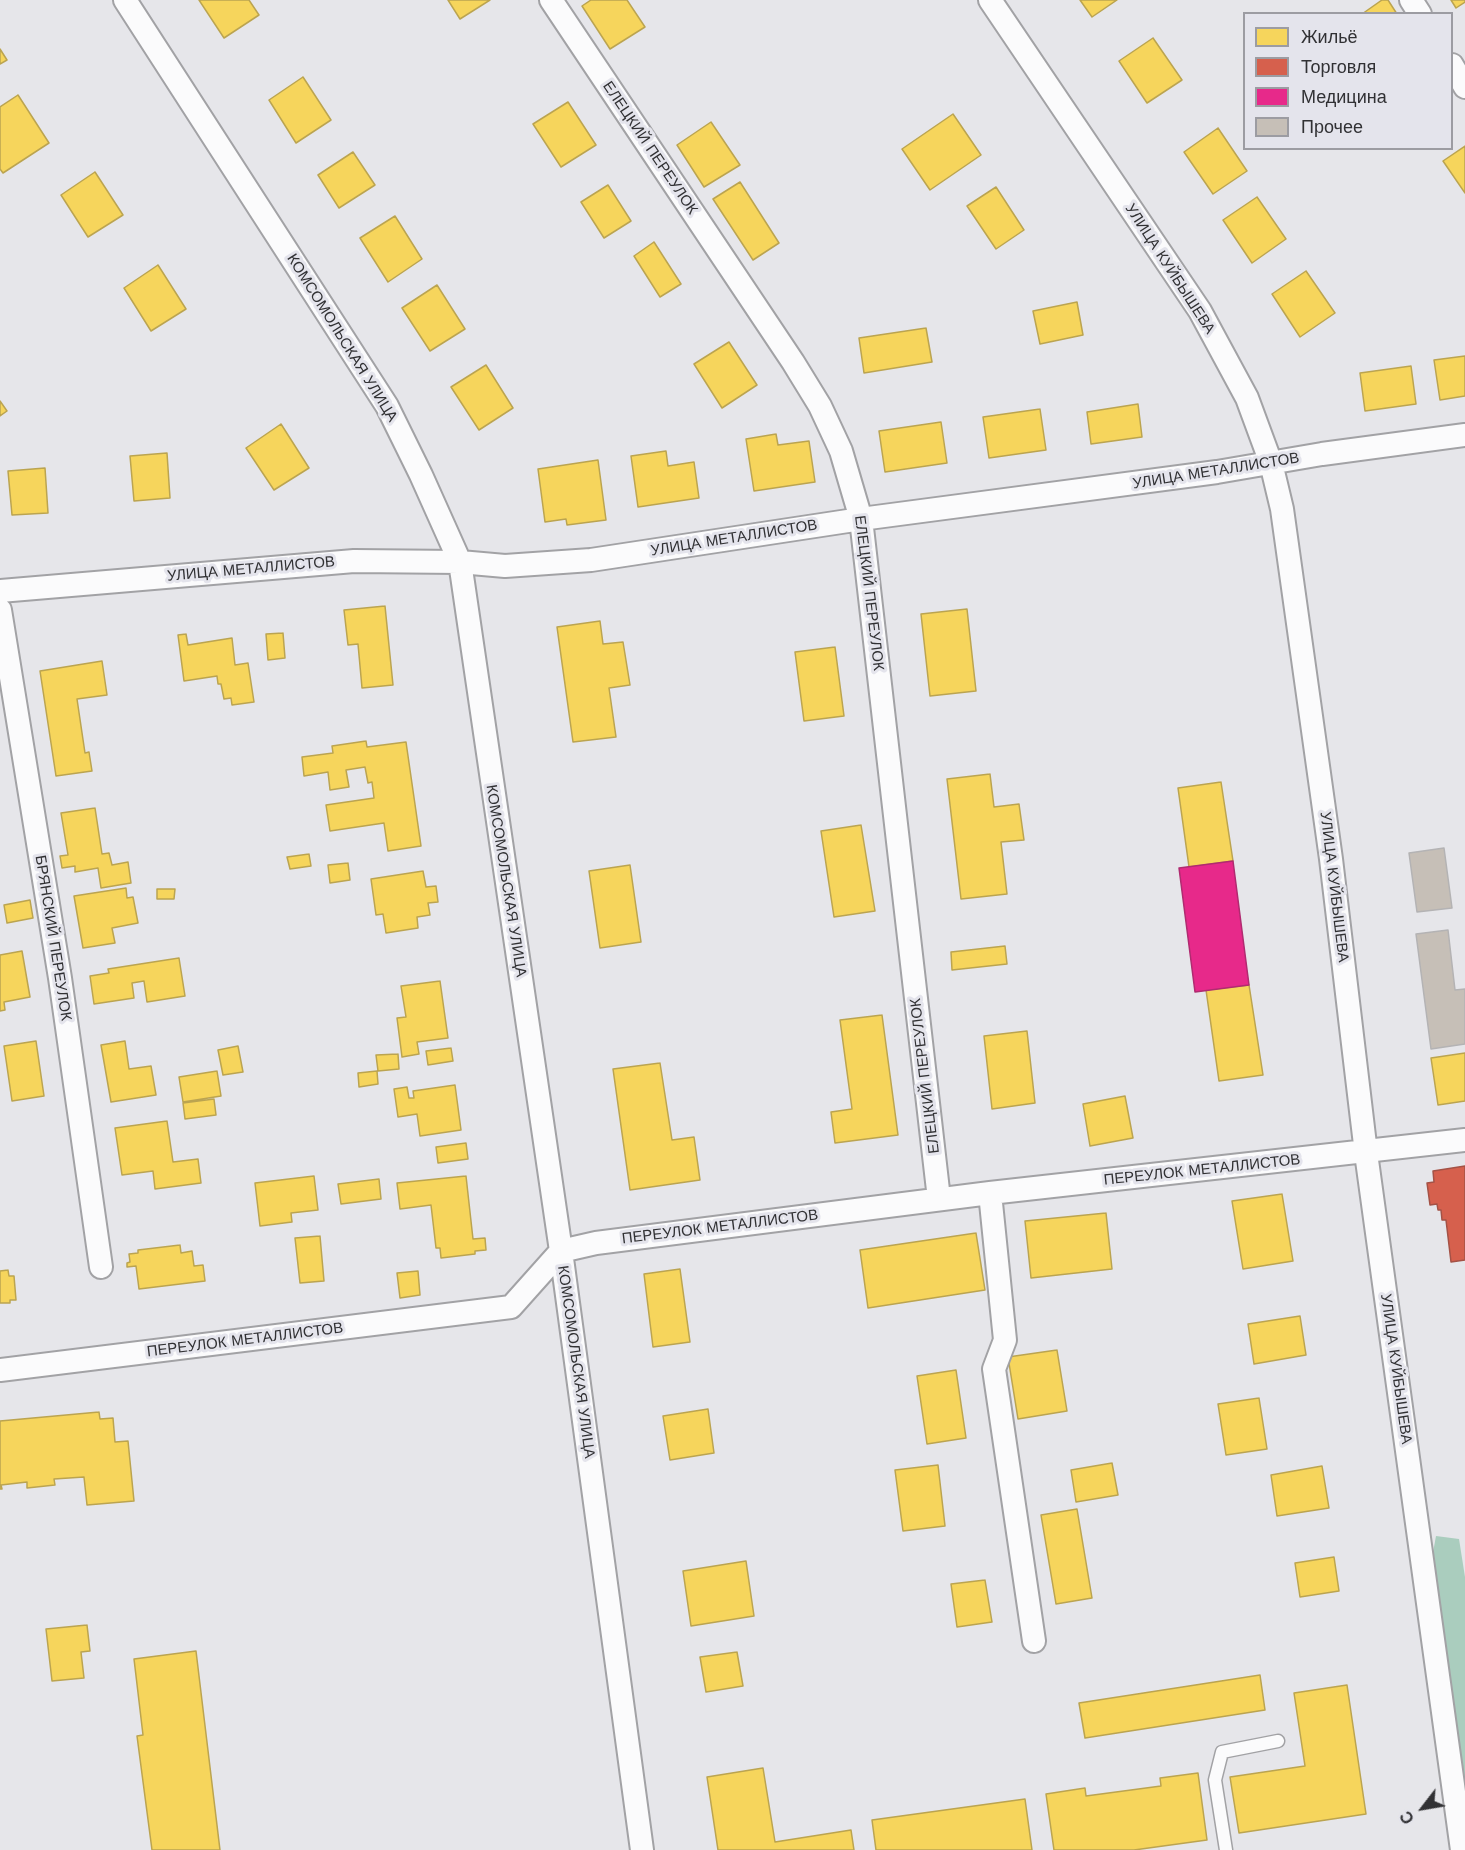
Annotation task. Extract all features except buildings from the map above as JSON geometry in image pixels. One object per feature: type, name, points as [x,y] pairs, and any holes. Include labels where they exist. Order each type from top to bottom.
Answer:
[{"type":"street","name":"КОМСОМОЛЬСКАЯ УЛИЦА","points":[[125,0],[387,406],[421,474],[460,562],[561,1251],[642,1850]]},
{"type":"street","name":"ЕЛЕЦКИЙ ПЕРЕУЛОК","points":[[551,0],[793,362],[820,406],[841,451],[861,519],[939,1199]]},
{"type":"street","name":"УЛИЦА КУЙБЫШЕВА","points":[[990,0],[1200,311],[1247,398],[1271,463],[1282,509],[1331,859],[1366,1152],[1462,1850]]},
{"type":"street","points":[[1453,67],[1465,87]]},
{"type":"street","name":"УЛИЦА МЕТАЛЛИСТОВ","points":[[0,591],[354,561],[460,562],[505,566],[591,560],[861,519],[1205,474],[1322,454],[1465,435]]},
{"type":"street","name":"БРЯНСКИЙ ПЕРЕУЛОК","points":[[0,610],[60,978],[101,1267]]},
{"type":"street","name":"ПЕРЕУЛОК МЕТАЛЛИСТОВ","points":[[0,1370],[511,1307],[561,1251],[596,1243],[939,1199],[1465,1140]]},
{"type":"street","points":[[990,1193],[1005,1341],[994,1369],[1034,1641]]},
{"type":"lane","points":[[1226,1850],[1215,1780],[1222,1752],[1278,1741]]},
{"type":"green space","points":[[1436,1536],[1459,1539],[1465,1577],[1465,1785],[1432,1558]]}]
